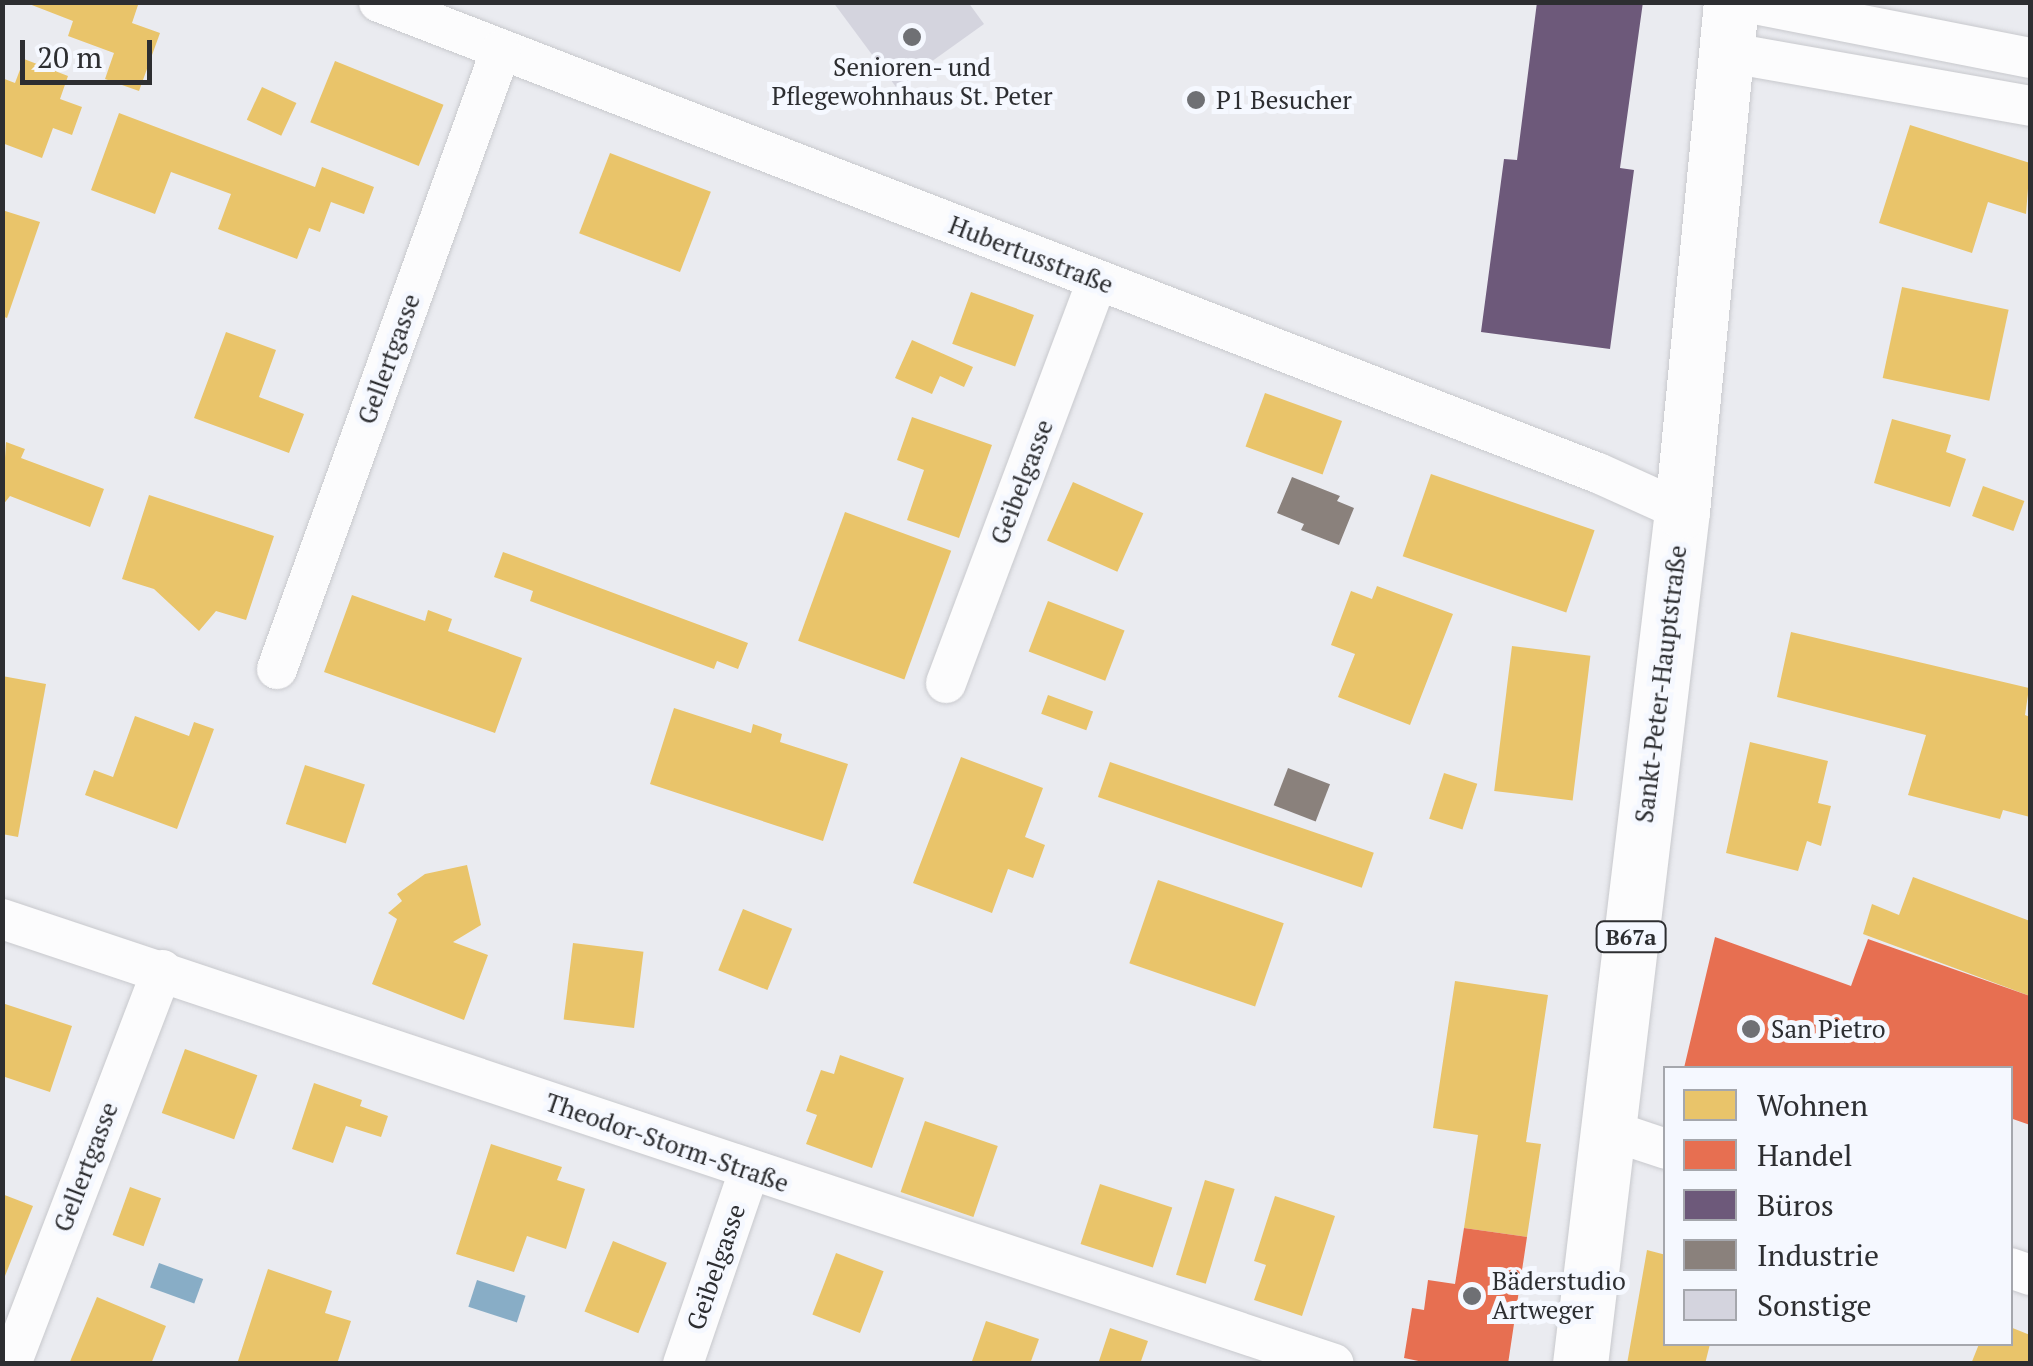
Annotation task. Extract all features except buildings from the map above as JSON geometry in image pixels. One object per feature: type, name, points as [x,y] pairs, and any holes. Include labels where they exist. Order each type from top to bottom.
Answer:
[{"type":"main road","name":"Sankt-Peter-Hauptstraße","points":[[1580,1364],[1682,510],[1728,28]]},
{"type":"street","name":"Hubertusstraße","points":[[379,2],[1598,473],[1682,510]]},
{"type":"street","points":[[1745,2],[2030,58]]},
{"type":"street","points":[[1728,28],[2030,106]]},
{"type":"street","name":"Gellertgasse","points":[[278,669],[501,50]]},
{"type":"street","name":"Geibelgasse","points":[[946,683],[1097,282]]},
{"type":"street","name":"Theodor-Storm-Straße","points":[[2,919],[1334,1364]]},
{"type":"street","name":"Gellertgasse","points":[[10,1364],[162,970]]},
{"type":"street","points":[[1606,1128],[1663,1148]]},
{"type":"street","name":"Geibelgasse","points":[[683,1364],[749,1171]]},
{"type":"water","points":[[159,1263],[203,1279],[194,1304],[150,1287]]},
{"type":"water","points":[[477,1280],[526,1296],[517,1322],[468,1307]]},
{"type":"place","name":"Senioren- und Pflegewohnhaus St. Peter","points":[[912,37]]},
{"type":"place","name":"P1 Besucher","points":[[1196,100]]},
{"type":"place","name":"San Pietro","points":[[1751,1029]]},
{"type":"place","name":"Bäderstudio Artweger","points":[[1472,1296]]}]
